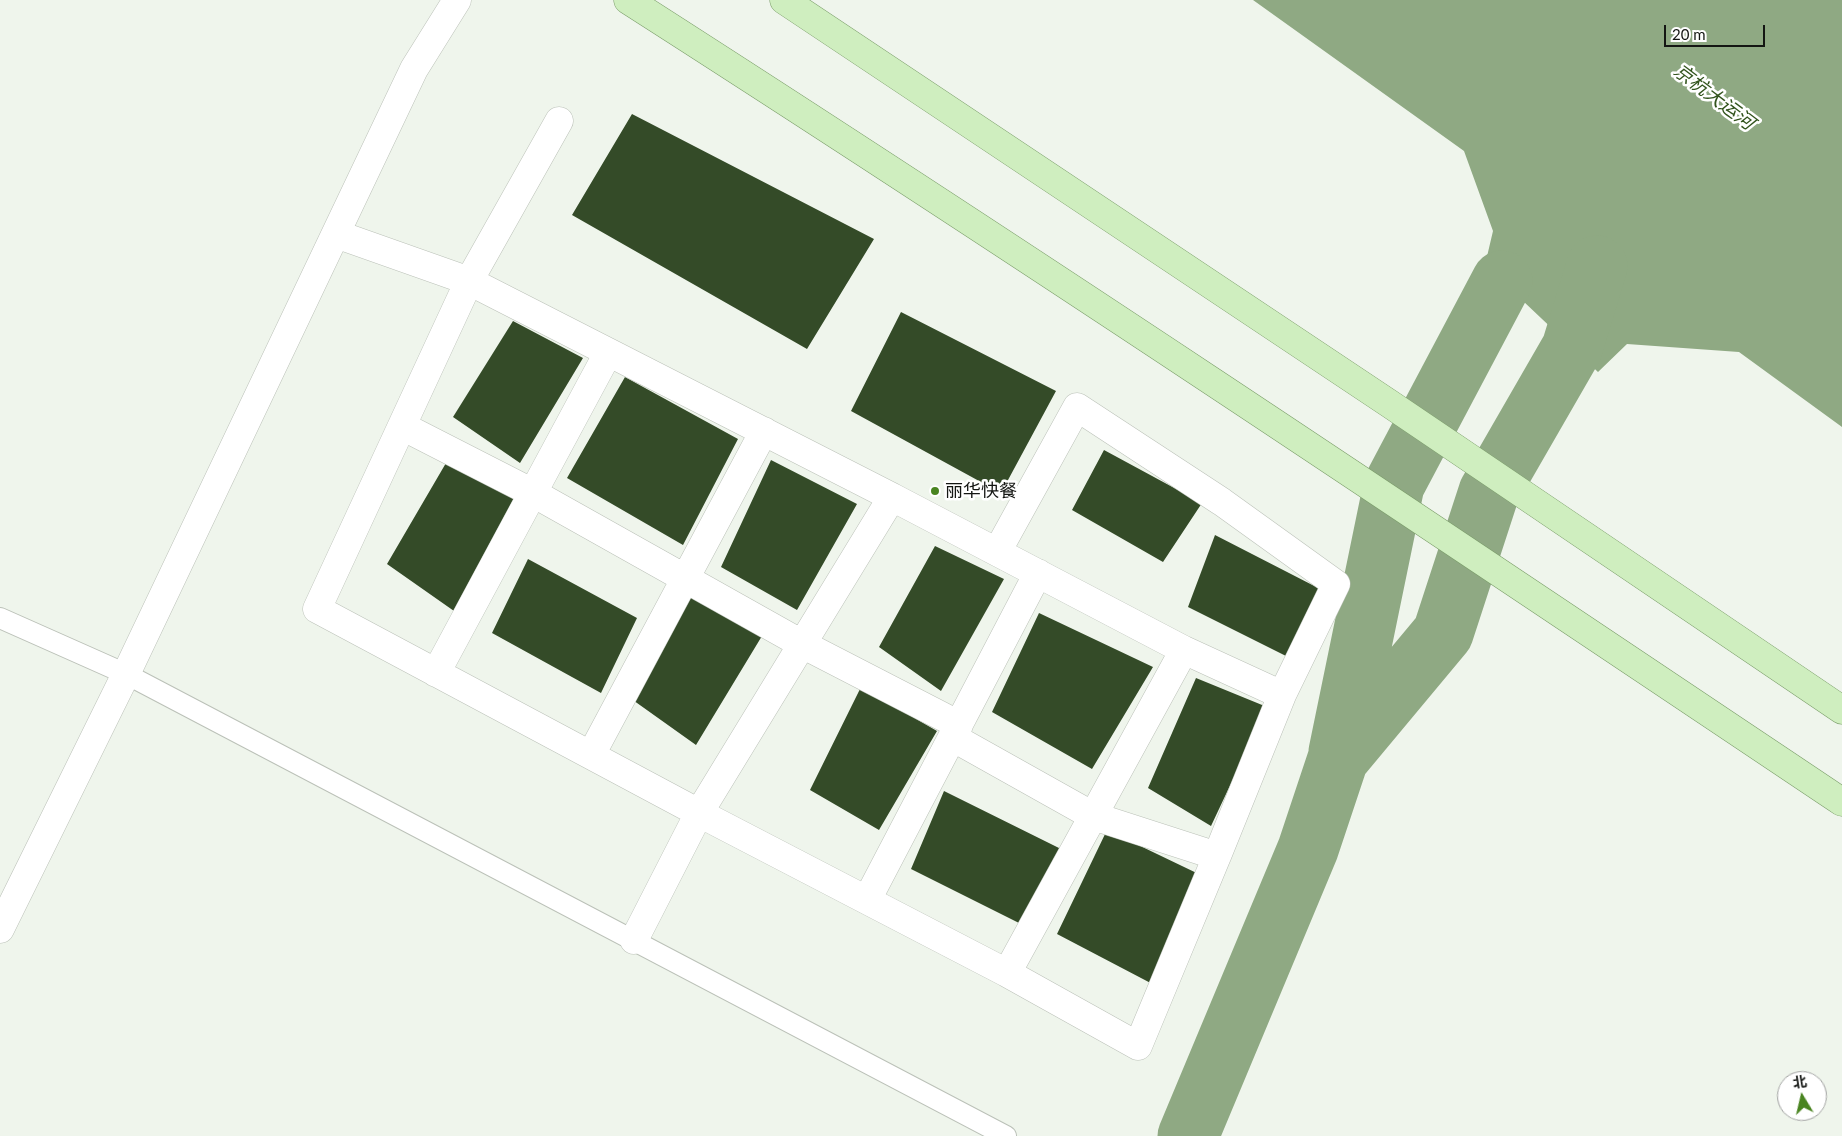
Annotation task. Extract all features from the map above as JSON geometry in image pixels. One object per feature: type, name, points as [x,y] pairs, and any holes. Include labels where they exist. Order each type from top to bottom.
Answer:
[{"type":"main road","points":[[628,0],[900,174],[1359,477],[1842,802]]},
{"type":"main road","points":[[784,0],[1390,404],[1842,710]]},
{"type":"street","points":[[0,929],[126,674],[414,69],[457,0]]},
{"type":"street","points":[[559,121],[469,281],[317,608],[699,813],[1007,973],[1138,1046],[1282,695],[1336,584],[1222,502],[1077,407],[997,552]]},
{"type":"street","points":[[336,234],[469,281],[892,497],[1184,650],[1282,695]]},
{"type":"street","points":[[436,673],[608,352]]},
{"type":"street","points":[[402,426],[533,493],[802,644],[956,731],[1093,816],[1217,856]]},
{"type":"street","points":[[590,755],[764,432]]},
{"type":"street","points":[[634,940],[699,813],[892,497]]},
{"type":"street","points":[[867,900],[1038,573]]},
{"type":"street","points":[[1007,973],[1184,650]]},
{"type":"lane","points":[[0,618],[126,674],[1006,1136]]},
{"type":"water","name":"京杭大运河","points":[[1253,0],[1842,0],[1842,427],[1739,352],[1627,344],[1598,372],[1485,265],[1493,231],[1464,151]]},
{"type":"building","points":[[632,114],[874,239],[807,349],[572,215]]},
{"type":"building","points":[[901,312],[1056,391],[1001,493],[851,411]]},
{"type":"building","points":[[513,321],[583,358],[520,463],[453,417]]},
{"type":"building","points":[[625,377],[738,439],[683,545],[567,478]]},
{"type":"building","points":[[1104,450],[1202,503],[1163,562],[1072,510]]},
{"type":"building","points":[[771,460],[857,504],[797,610],[721,567]]},
{"type":"building","points":[[446,463],[521,502],[454,611],[387,564]]},
{"type":"building","points":[[1215,535],[1326,592],[1288,657],[1188,607]]},
{"type":"building","points":[[935,546],[1004,579],[941,691],[879,647]]},
{"type":"building","points":[[528,559],[637,618],[601,693],[492,633]]},
{"type":"building","points":[[689,594],[765,631],[696,745],[630,698]]},
{"type":"building","points":[[1039,613],[1153,667],[1092,769],[992,712]]},
{"type":"building","points":[[1196,678],[1267,707],[1211,826],[1148,788]]},
{"type":"building","points":[[861,687],[937,731],[879,830],[810,790]]},
{"type":"building","points":[[944,791],[1061,849],[1019,923],[911,869]]},
{"type":"building","points":[[1107,830],[1207,878],[1162,989],[1057,934]]},
{"type":"waterway","points":[[1188,1136],[1308,849],[1338,759],[1443,633],[1489,492],[1572,348],[1597,266]]},
{"type":"waterway","points":[[1339,752],[1394,485],[1502,281]]},
{"type":"place","name":"丽华快餐","points":[[935,491]]}]
